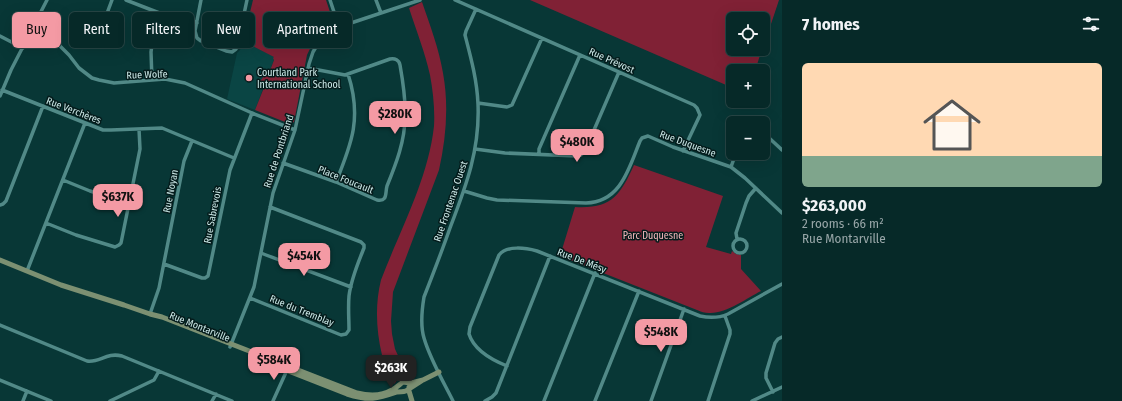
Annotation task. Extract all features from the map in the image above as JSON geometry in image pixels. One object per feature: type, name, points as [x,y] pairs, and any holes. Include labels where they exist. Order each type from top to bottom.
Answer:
[{"type":"street","points":[[41,12],[48,0]]},
{"type":"street","points":[[108,12],[112,0]]},
{"type":"street","points":[[126,0],[136,2],[158,12]]},
{"type":"street","points":[[201,0],[195,33],[198,39],[226,51],[232,52],[237,47],[248,0]]},
{"type":"street","points":[[330,0],[334,12]]},
{"type":"street","points":[[376,0],[381,13]]},
{"type":"street","name":"Rue de Pontbriand","points":[[352,23],[420,0]]},
{"type":"street","points":[[455,0],[476,9]]},
{"type":"street","name":"Rue Prévost","points":[[476,9],[694,105],[699,111],[699,118],[683,151]]},
{"type":"street","name":"Rue Frontenac Ouest","points":[[453,401],[424,337],[422,329],[423,305],[424,297],[469,178],[475,149],[478,125],[478,103],[474,68],[466,31],[476,9]]},
{"type":"street","points":[[0,36],[12,42]]},
{"type":"street","points":[[478,103],[507,107],[512,105],[542,38]]},
{"type":"street","points":[[0,96],[23,48]]},
{"type":"street","name":"Rue Wolfe","points":[[61,48],[79,68],[92,78],[114,83],[165,79],[185,83],[252,113],[295,130]]},
{"type":"street","points":[[152,48],[152,80]]},
{"type":"street","name":"Rue de Pontbriand","points":[[231,346],[254,287],[275,186],[295,130],[308,68],[315,48]]},
{"type":"street","points":[[539,154],[539,149],[580,55]]},
{"type":"street","name":"Place Foucault","points":[[284,163],[336,182],[377,200],[381,200],[386,195],[386,189],[397,162],[402,144],[405,119],[405,98],[400,65],[397,60],[390,59],[348,74],[308,68]]},
{"type":"street","points":[[475,149],[499,153],[577,156],[583,153],[619,72]]},
{"type":"street","points":[[336,182],[349,147],[355,121],[354,101],[348,74]]},
{"type":"street","name":"Rue Verchères","points":[[2,90],[85,123],[107,130],[162,128],[234,158]]},
{"type":"street","points":[[0,205],[6,201],[43,106]]},
{"type":"street","name":"Rue Sabrevois","points":[[164,264],[201,278],[208,276],[227,182],[234,158],[252,113]]},
{"type":"street","points":[[27,272],[85,123]]},
{"type":"street","points":[[46,223],[76,235],[112,246],[117,247],[121,243],[140,149],[139,129]]},
{"type":"street","name":"Rue Duquesne","points":[[464,191],[497,200],[593,203],[607,198],[620,185],[625,177],[640,141],[645,136],[648,136],[683,151],[731,167],[745,178],[782,213]]},
{"type":"street","points":[[770,139],[782,150]]},
{"type":"street","name":"Rue Noyan","points":[[150,314],[159,288],[184,161],[192,141]]},
{"type":"street","points":[[731,167],[734,160]]},
{"type":"street","points":[[63,180],[90,191],[129,203]]},
{"type":"street","points":[[737,239],[740,238],[747,244],[747,249],[743,252],[736,252],[733,249],[734,242],[737,239],[736,233],[746,203],[749,196],[756,188]]},
{"type":"street","name":"Rue du Tremblay","points":[[250,298],[343,335],[348,332],[349,329],[348,310],[351,287],[364,245],[270,207]]},
{"type":"street","name":"Rue De Mésy","points":[[507,366],[486,355],[474,344],[469,334],[470,327],[499,255],[506,249],[519,248],[534,250],[707,318],[725,316],[782,284]]},
{"type":"street","points":[[261,254],[266,254],[351,287]]},
{"type":"street","points":[[485,401],[492,398],[495,394],[550,256]]},
{"type":"street","name":"Rue Montarville","points":[[0,260],[61,285],[150,314],[161,320],[288,368],[354,397],[366,399],[406,392],[422,380],[439,372]]},
{"type":"street","points":[[544,401],[595,273]]},
{"type":"street","points":[[596,401],[639,291]]},
{"type":"street","points":[[651,401],[684,309]]},
{"type":"street","points":[[708,401],[730,334],[725,316]]},
{"type":"street","points":[[0,326],[80,359],[92,362],[108,356],[118,355],[232,401]]},
{"type":"street","points":[[773,392],[766,378],[766,373],[775,343],[782,337]]},
{"type":"street","points":[[274,401],[288,368]]},
{"type":"street","points":[[110,401],[154,380],[159,371]]},
{"type":"street","points":[[0,380],[51,401]]},
{"type":"street","name":"Rue Montarville","points":[[376,398],[392,391],[401,383],[422,380]]},
{"type":"street","points":[[401,383],[400,388],[411,401]]},
{"type":"street","points":[[407,383],[409,385],[411,401]]},
{"type":"street","points":[[752,401],[782,387]]},
{"type":"street","points":[[22,401],[27,391]]},
{"type":"street","points":[[212,401],[216,394]]},
{"type":"shaded area","name":"Courtland Park International School","points":[[255,47],[275,57],[255,110],[227,99],[237,53],[241,48]]},
{"type":"green space","points":[[253,0],[326,0],[330,12],[263,12],[263,48],[310,48],[307,55],[294,122],[290,124],[255,110],[265,85],[260,81],[271,68],[274,57],[255,47],[255,12],[250,12]]},
{"type":"green space","points":[[530,0],[779,0],[770,27],[770,12],[726,12],[726,56],[760,56],[757,64],[726,64],[726,85]]},
{"type":"green space","points":[[422,2],[434,37],[441,64],[445,85],[446,122],[439,170],[393,292],[391,321],[392,334],[395,349],[408,377],[398,379],[394,384],[383,359],[380,346],[377,327],[378,298],[381,280],[420,185],[431,146],[434,126],[434,100],[430,75],[409,8]]},
{"type":"green space","name":"Parc Duquesne","points":[[634,165],[723,196],[706,247],[731,254],[732,251],[741,255],[741,269],[761,291],[722,311],[716,313],[704,313],[560,256],[575,207],[597,206],[606,203],[619,192]]},
{"type":"place","name":"Courtland Park International School","points":[[249,78]]}]
